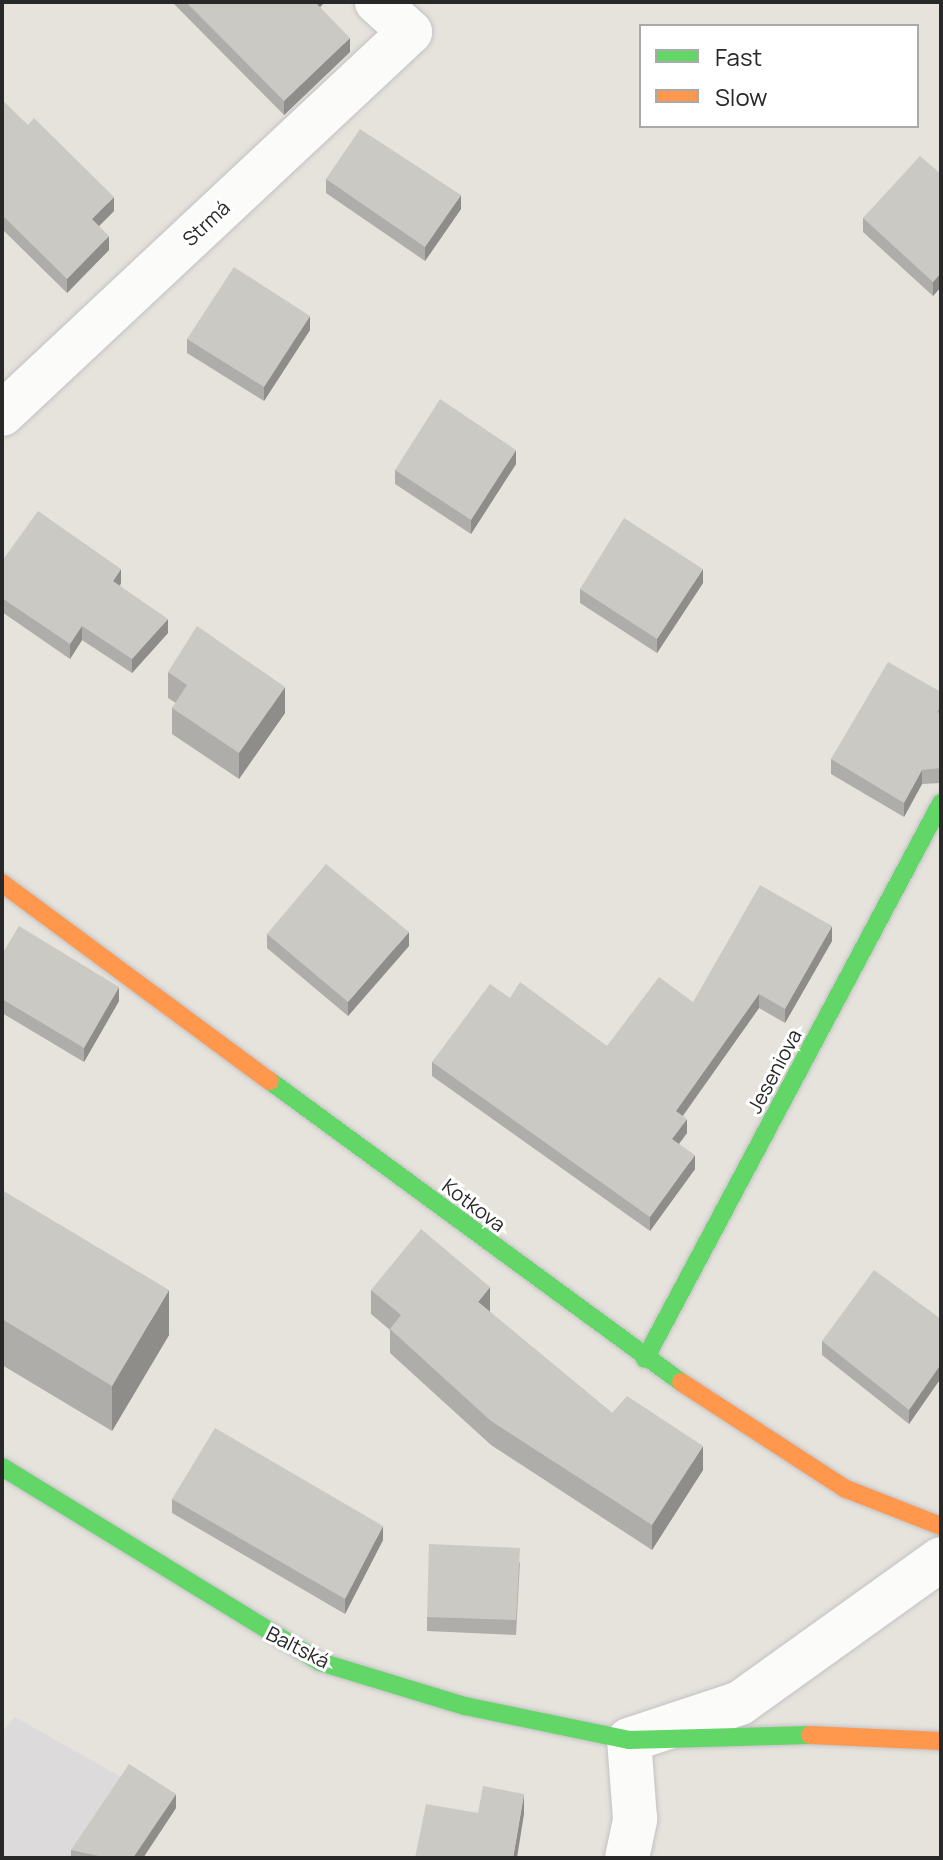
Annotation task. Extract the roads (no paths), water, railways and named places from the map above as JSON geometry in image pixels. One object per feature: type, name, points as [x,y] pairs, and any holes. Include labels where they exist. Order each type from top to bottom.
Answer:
[{"type":"street","name":"Strmá","points":[[2,414],[410,32],[377,2]]},
{"type":"street","name":"Jeseniova","points":[[645,1359],[941,803]]},
{"type":"street","name":"Kotkova","points":[[2,883],[645,1359],[846,1489],[941,1526]]},
{"type":"street","name":"Baltská","points":[[2,1467],[320,1662],[465,1706],[629,1740],[845,1734],[941,1741]]},
{"type":"street","points":[[627,1858],[635,1819],[629,1740],[740,1703],[941,1559]]}]
